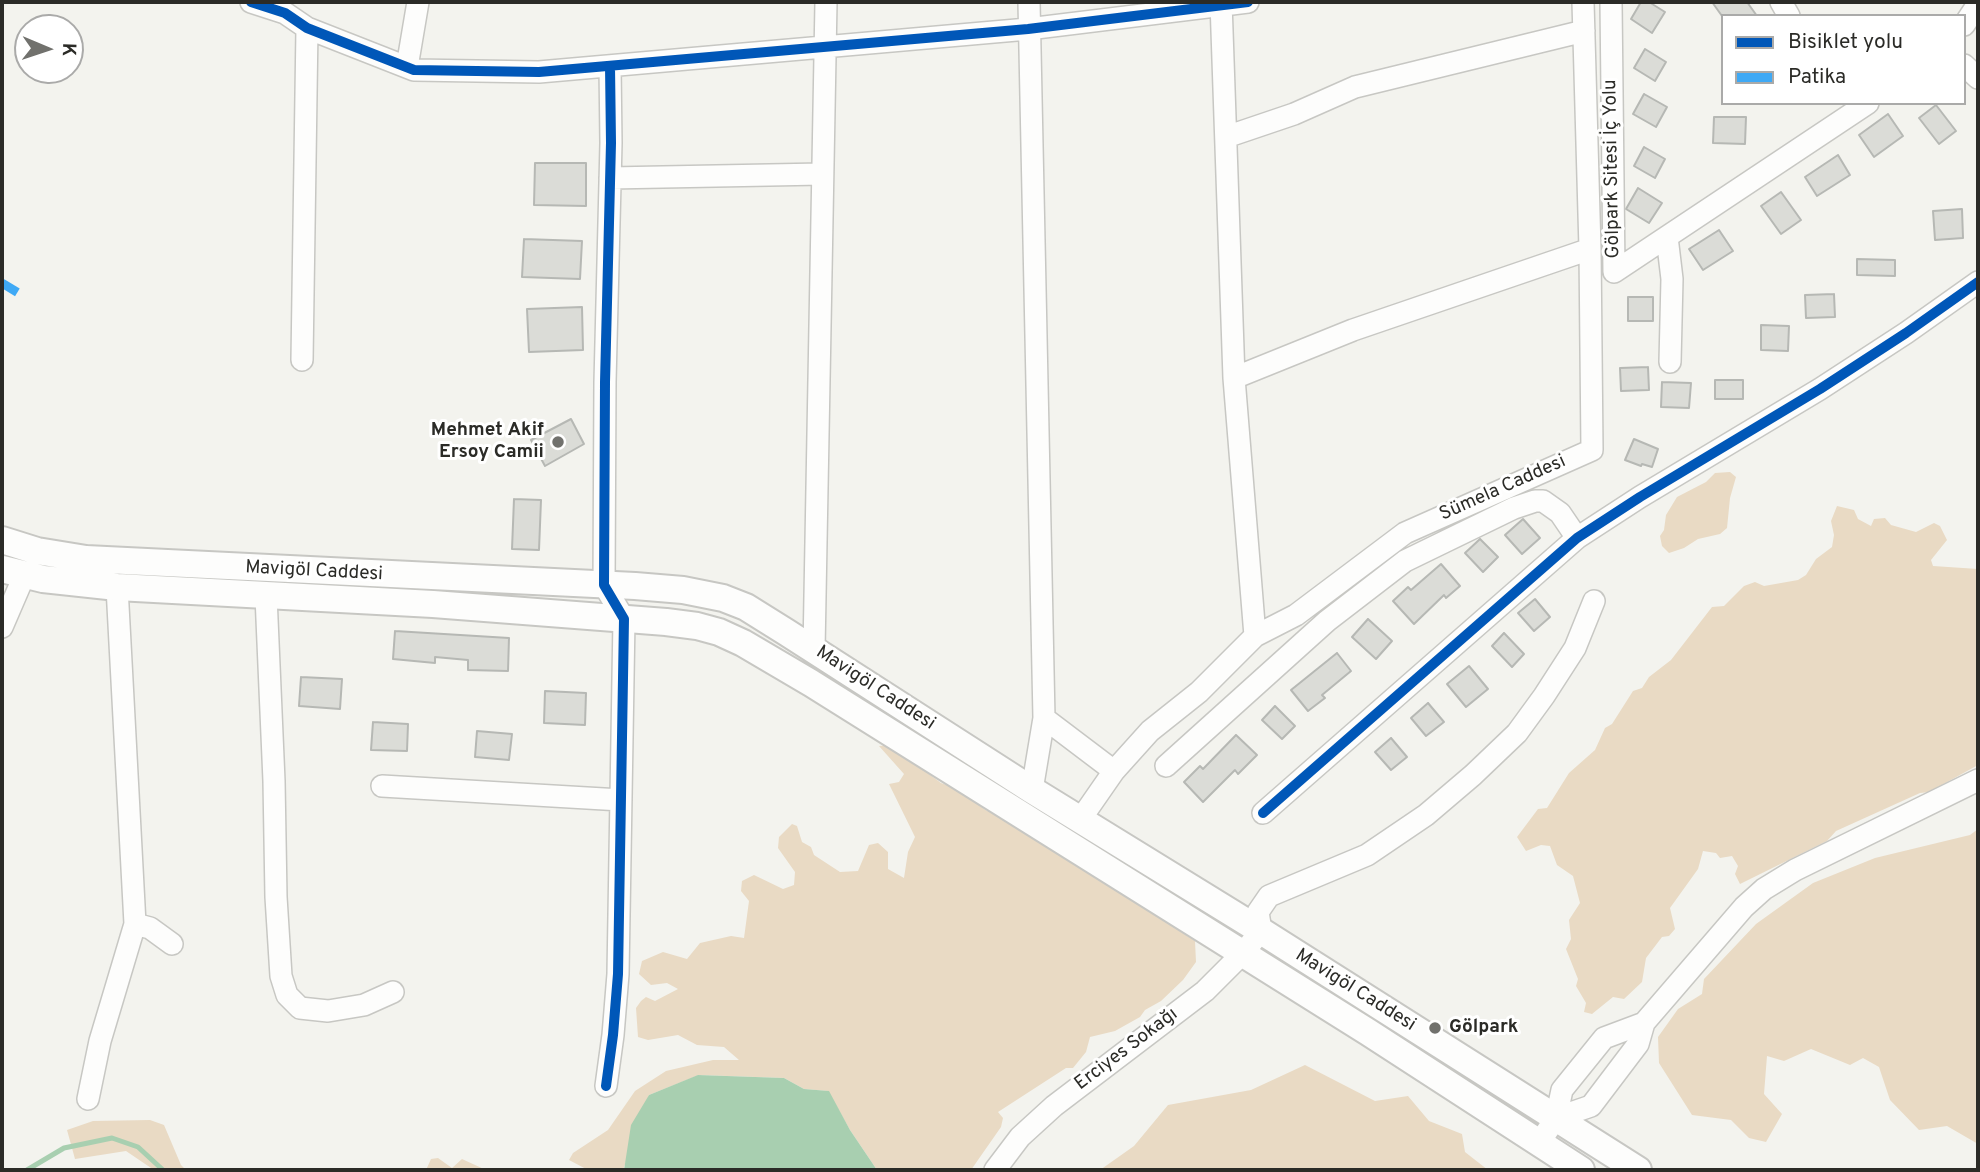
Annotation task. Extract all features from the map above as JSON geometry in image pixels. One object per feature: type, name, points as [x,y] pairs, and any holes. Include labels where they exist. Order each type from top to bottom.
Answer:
[{"type":"main road","name":"Mavigöl Caddesi","points":[[2,541],[62,556],[107,561],[604,585],[683,590],[723,598],[746,607],[1032,790],[1261,931],[1638,1170]]},
{"type":"main road","name":"Mavigöl Caddesi","points":[[13,572],[117,587],[433,604],[697,626],[719,632],[811,683],[1243,953],[1581,1170]]},
{"type":"street","points":[[251,2],[286,8],[307,28],[414,70],[539,72],[1028,29],[1221,3],[1248,2]]},
{"type":"street","points":[[407,67],[418,2]]},
{"type":"street","points":[[814,650],[826,2]]},
{"type":"street","points":[[1029,2],[1044,718],[1032,790]]},
{"type":"street","name":"Sümela Caddesi","points":[[1080,820],[1114,771],[1150,731],[1199,691],[1255,636],[1296,615],[1405,533],[1592,450],[1583,2]]},
{"type":"street","name":"Gölpark Sitesi İç Yolu","points":[[1611,2],[1614,272],[1844,110],[1861,105]]},
{"type":"street","points":[[1221,3],[1234,378],[1255,636]]},
{"type":"street","points":[[1966,22],[1978,4]]},
{"type":"street","points":[[302,360],[307,28]]},
{"type":"street","points":[[1226,137],[1294,114],[1355,87],[1584,31]]},
{"type":"street","points":[[606,1086],[618,974],[624,619],[604,585],[610,66]]},
{"type":"street","points":[[610,178],[822,174]]},
{"type":"street","points":[[1667,237],[1672,279],[1670,362]]},
{"type":"street","points":[[1234,378],[1353,330],[1590,249]]},
{"type":"street","points":[[1263,813],[1577,538],[1820,389],[1978,282]]},
{"type":"street","points":[[1166,766],[1328,621],[1405,561],[1514,508],[1535,501],[1549,504],[1560,513],[1577,538]]},
{"type":"street","points":[[2,627],[13,572]]},
{"type":"street","points":[[88,1098],[100,1041],[135,924],[117,587]]},
{"type":"street","points":[[266,596],[276,897],[281,976],[287,995],[294,1005],[300,1008],[328,1010],[364,1005],[393,992]]},
{"type":"street","points":[[1261,931],[1258,912],[1269,897],[1367,855],[1426,814],[1473,775],[1517,733],[1575,648],[1594,601]]},
{"type":"street","points":[[1044,718],[1114,771]]},
{"type":"street","points":[[1556,1118],[1591,1106],[1638,1044],[1644,1023],[1744,907],[1764,889],[1795,870],[1978,780]]},
{"type":"street","points":[[382,786],[621,800]]},
{"type":"street","points":[[135,924],[150,928],[172,944]]},
{"type":"street","name":"Erciyes Sokağı","points":[[995,1170],[1020,1137],[1054,1106],[1205,991],[1261,931]]},
{"type":"street","points":[[1539,1143],[1556,1118],[1562,1090],[1604,1038],[1644,1023]]},
{"type":"street","points":[[1598,1045],[1608,1060],[1623,1064]]},
{"type":"shaded area","points":[[1730,472],[1736,477],[1730,498],[1727,528],[1720,534],[1698,539],[1669,553],[1662,546],[1660,536],[1664,530],[1666,515],[1677,497],[1706,482],[1715,473]]},
{"type":"shaded area","points":[[1837,506],[1854,510],[1858,519],[1871,526],[1874,519],[1885,518],[1891,525],[1916,532],[1934,523],[1940,526],[1947,540],[1931,560],[1933,566],[1978,569],[1978,765],[1929,792],[1920,793],[1836,831],[1827,841],[1740,884],[1735,874],[1738,866],[1732,856],[1720,858],[1716,853],[1703,851],[1698,869],[1670,908],[1675,929],[1669,936],[1662,937],[1646,958],[1642,982],[1624,999],[1613,997],[1592,1014],[1584,1012],[1586,1003],[1576,986],[1578,979],[1566,949],[1571,939],[1569,920],[1580,903],[1573,876],[1557,865],[1550,846],[1541,845],[1526,851],[1517,837],[1538,809],[1547,808],[1569,773],[1595,750],[1605,728],[1612,724],[1633,691],[1642,688],[1649,677],[1671,660],[1712,607],[1724,606],[1744,586],[1755,582],[1764,586],[1798,580],[1806,575],[1816,559],[1832,547],[1834,535],[1831,521]]},
{"type":"shaded area","points":[[890,745],[941,783],[955,788],[987,811],[997,812],[1195,941],[1196,962],[1183,980],[1140,1017],[1115,1031],[1090,1037],[1086,1052],[1073,1068],[1066,1068],[998,1112],[1003,1118],[1001,1127],[971,1170],[877,1170],[828,1091],[804,1089],[784,1078],[699,1075],[649,1095],[623,1170],[588,1170],[569,1160],[573,1153],[608,1130],[635,1091],[666,1071],[713,1060],[739,1060],[724,1047],[697,1045],[678,1035],[648,1040],[638,1037],[636,1008],[641,1001],[646,997],[655,1001],[678,989],[667,983],[651,985],[639,974],[642,961],[663,952],[687,959],[700,943],[731,936],[744,938],[749,901],[741,891],[742,881],[754,875],[783,889],[794,885],[795,872],[778,848],[779,837],[792,824],[797,826],[802,842],[811,847],[814,855],[840,872],[858,871],[869,845],[878,843],[888,852],[888,869],[904,878],[908,852],[915,837],[889,784],[899,782],[904,774],[879,746]]},
{"type":"shaded area","points":[[1978,829],[1978,1144],[1947,1126],[1919,1130],[1890,1100],[1879,1067],[1863,1058],[1850,1065],[1811,1049],[1784,1061],[1767,1056],[1764,1094],[1782,1114],[1766,1142],[1749,1138],[1731,1120],[1692,1115],[1659,1063],[1658,1037],[1678,1009],[1702,994],[1704,979],[1756,924],[1813,883],[1875,858],[1970,835]]},
{"type":"shaded area","points":[[1305,1065],[1375,1101],[1408,1096],[1429,1121],[1462,1134],[1465,1152],[1488,1170],[1100,1170],[1134,1146],[1168,1105],[1251,1090]]},
{"type":"shaded area","points":[[698,1075],[784,1078],[804,1089],[829,1091],[850,1130],[877,1170],[624,1170],[631,1125],[649,1095]]},
{"type":"shaded area","points":[[150,1120],[164,1125],[181,1165],[186,1170],[154,1170],[126,1151],[75,1159],[67,1130],[93,1121]]},
{"type":"shaded area","points":[[438,1158],[452,1168],[462,1159],[486,1170],[426,1170],[431,1159]]},
{"type":"building","points":[[1641,2],[1649,2],[1665,12],[1652,33],[1631,19]]},
{"type":"building","points":[[1712,2],[1747,2],[1756,14],[1721,14]]},
{"type":"building","points":[[1645,49],[1666,62],[1655,81],[1634,68]]},
{"type":"building","points":[[1644,94],[1667,107],[1656,127],[1633,114]]},
{"type":"building","points":[[1936,105],[1956,131],[1939,144],[1919,118]]},
{"type":"building","points":[[1888,114],[1903,136],[1874,157],[1859,135]]},
{"type":"building","points":[[1714,117],[1746,117],[1745,144],[1713,143]]},
{"type":"building","points":[[1644,147],[1665,159],[1655,178],[1634,166]]},
{"type":"building","points":[[1838,155],[1850,175],[1817,196],[1805,177]]},
{"type":"building","points":[[535,163],[586,163],[586,206],[534,205]]},
{"type":"building","points":[[1638,188],[1662,203],[1649,223],[1626,209]]},
{"type":"building","points":[[1781,192],[1801,220],[1781,234],[1761,206]]},
{"type":"building","points":[[1962,209],[1963,238],[1935,240],[1933,211]]},
{"type":"building","points":[[1719,230],[1733,251],[1703,270],[1689,249]]},
{"type":"building","points":[[524,239],[582,241],[580,279],[522,277]]},
{"type":"building","points":[[1857,259],[1895,260],[1895,276],[1857,275]]},
{"type":"building","points":[[1834,294],[1835,317],[1806,318],[1805,295]]},
{"type":"building","points":[[1628,297],[1653,297],[1653,321],[1628,321]]},
{"type":"building","points":[[582,307],[583,350],[529,352],[527,309]]},
{"type":"building","points":[[1761,325],[1789,326],[1788,351],[1761,350]]},
{"type":"building","points":[[1648,367],[1649,390],[1621,391],[1620,368]]},
{"type":"building","points":[[1715,380],[1743,380],[1743,399],[1715,399]]},
{"type":"building","points":[[1662,382],[1691,383],[1689,408],[1661,407]]},
{"type":"building","name":"Mehmet Akif Ersoy Camii","points":[[571,419],[584,444],[545,466],[531,440]]},
{"type":"building","points":[[1634,439],[1658,449],[1652,467],[1625,460]]},
{"type":"building","points":[[514,499],[541,500],[539,550],[512,549]]},
{"type":"building","points":[[1523,519],[1540,538],[1522,554],[1505,535]]},
{"type":"building","points":[[1480,539],[1498,557],[1483,572],[1465,553]]},
{"type":"building","points":[[1441,564],[1460,586],[1446,598],[1444,595],[1414,624],[1393,601],[1408,587],[1411,590]]},
{"type":"building","points":[[1535,599],[1550,617],[1534,631],[1518,613]]},
{"type":"building","points":[[1368,619],[1392,641],[1376,659],[1352,637]]},
{"type":"building","points":[[395,631],[509,638],[508,671],[468,670],[468,660],[435,657],[435,663],[393,659]]},
{"type":"building","points":[[1504,633],[1524,654],[1512,667],[1492,646]]},
{"type":"building","points":[[1337,653],[1351,671],[1322,695],[1325,698],[1308,711],[1291,690]]},
{"type":"building","points":[[1469,666],[1488,689],[1466,707],[1447,684]]},
{"type":"building","points":[[301,677],[342,679],[340,709],[299,706]]},
{"type":"building","points":[[545,691],[586,693],[585,725],[544,723]]},
{"type":"building","points":[[1428,703],[1444,722],[1426,736],[1411,718]]},
{"type":"building","points":[[1275,706],[1295,726],[1282,739],[1262,720]]},
{"type":"building","points":[[373,722],[408,724],[407,751],[371,750]]},
{"type":"building","points":[[477,731],[512,734],[509,760],[475,757]]},
{"type":"building","points":[[1236,735],[1257,755],[1238,774],[1235,770],[1203,802],[1184,782],[1200,766],[1203,769]]},
{"type":"building","points":[[1391,738],[1407,757],[1391,770],[1375,752]]},
{"type":"waterway","points":[[27,1170],[64,1148],[112,1138],[138,1147],[163,1170]]},
{"type":"marked path","points":[[2,283],[25,297]]},
{"type":"cycle path","points":[[251,2],[285,13],[307,28],[414,70],[539,72],[1028,29],[1248,2]]},
{"type":"cycle path","points":[[606,1086],[618,974],[624,619],[604,585],[610,66]]},
{"type":"cycle path","points":[[1263,813],[1577,538],[1820,389],[1978,282]]},
{"type":"place","name":"Mehmet Akif Ersoy Camii","points":[[558,442]]},
{"type":"place","name":"Gölpark","points":[[1435,1028]]}]
